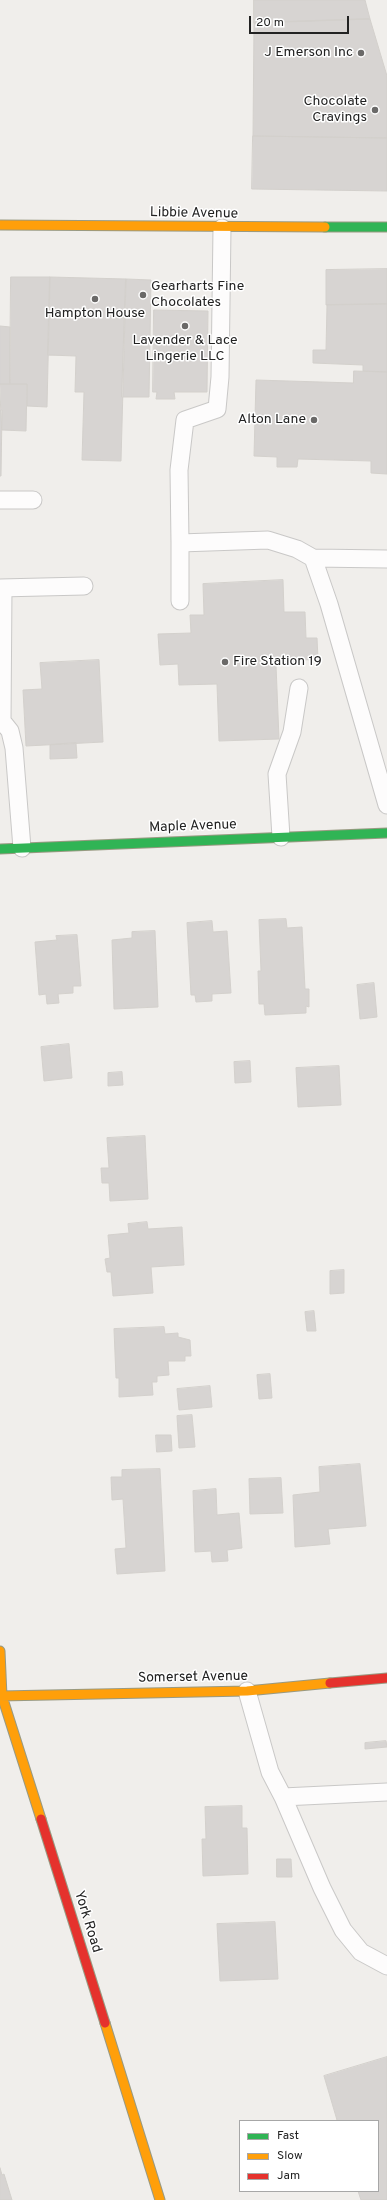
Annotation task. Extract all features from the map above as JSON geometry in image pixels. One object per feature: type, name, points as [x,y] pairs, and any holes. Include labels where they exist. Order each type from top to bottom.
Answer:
[{"type":"street","name":"Libbie Avenue","points":[[0,225],[222,228],[387,227]]},
{"type":"street","name":"Maple Avenue","points":[[0,849],[387,833]]},
{"type":"street","name":"York Road","points":[[0,1651],[1,1696],[160,2200]]},
{"type":"street","name":"Somerset Avenue","points":[[1,1696],[247,1691],[387,1678]]},
{"type":"lane","points":[[180,601],[179,470],[185,420],[217,409],[220,377],[222,228]]},
{"type":"lane","points":[[0,500],[33,500]]},
{"type":"lane","points":[[180,543],[268,540],[297,549],[313,558],[387,559]]},
{"type":"lane","points":[[313,558],[329,604],[387,804]]},
{"type":"lane","points":[[22,848],[14,748],[10,731],[1,722],[2,588],[84,586]]},
{"type":"lane","points":[[281,837],[277,774],[292,732],[299,688]]},
{"type":"lane","points":[[247,1691],[270,1772],[283,1797],[322,1888],[343,1930],[361,1952],[387,1966]]},
{"type":"lane","points":[[283,1797],[387,1792]]},
{"type":"building","points":[[254,0],[365,0],[370,19],[254,23]]},
{"type":"building","points":[[370,19],[387,76],[387,138],[253,136],[254,23]]},
{"type":"building","points":[[253,136],[387,138],[387,191],[252,189]]},
{"type":"building","points":[[387,269],[387,304],[326,305],[326,270]]},
{"type":"building","points":[[11,277],[50,277],[47,407],[27,406],[27,384],[10,384]]},
{"type":"building","points":[[50,277],[126,279],[121,461],[82,460],[84,392],[75,392],[76,356],[48,355]]},
{"type":"building","points":[[126,279],[151,280],[149,397],[122,397]]},
{"type":"building","points":[[387,304],[387,372],[363,371],[363,365],[313,363],[313,350],[326,350],[327,305]]},
{"type":"building","points":[[154,310],[208,311],[207,392],[174,392],[175,399],[156,399],[157,392],[153,392]]},
{"type":"building","points":[[0,326],[10,327],[10,384],[0,384]]},
{"type":"building","points":[[354,371],[387,372],[387,474],[371,473],[371,461],[298,459],[297,467],[277,467],[277,457],[254,456],[256,380],[353,383]]},
{"type":"building","points":[[0,384],[27,384],[26,431],[2,430]]},
{"type":"building","points":[[0,410],[2,410],[1,476],[0,476]]},
{"type":"building","name":"Fire Station 19","points":[[283,580],[284,612],[305,612],[306,638],[317,638],[318,659],[290,661],[291,664],[276,665],[279,739],[219,741],[217,684],[179,685],[178,664],[160,665],[158,634],[191,633],[190,615],[204,615],[203,584]]},
{"type":"building","points":[[99,660],[103,742],[26,746],[23,690],[42,689],[40,663]]},
{"type":"building","points":[[76,743],[77,758],[50,759],[50,745]]},
{"type":"building","points":[[286,919],[287,928],[302,927],[305,989],[309,989],[309,1007],[306,1006],[306,1013],[265,1015],[264,1004],[259,1004],[258,971],[261,971],[259,920]]},
{"type":"building","points":[[212,921],[213,932],[227,931],[231,993],[212,994],[212,1001],[196,1002],[195,995],[191,995],[187,923]]},
{"type":"building","points":[[155,931],[158,1007],[114,1009],[112,940],[132,938],[132,932]]},
{"type":"building","points":[[77,935],[81,986],[73,986],[73,993],[58,994],[59,1003],[47,1004],[46,994],[39,995],[35,942],[57,940],[56,936]]},
{"type":"building","points":[[374,983],[377,1017],[360,1019],[357,985]]},
{"type":"building","points":[[69,1044],[72,1078],[44,1081],[41,1047]]},
{"type":"building","points":[[250,1061],[251,1082],[235,1083],[234,1062]]},
{"type":"building","points":[[339,1066],[341,1105],[298,1107],[296,1068]]},
{"type":"building","points":[[122,1072],[123,1085],[108,1086],[108,1073]]},
{"type":"building","points":[[145,1136],[148,1199],[110,1201],[109,1183],[102,1183],[101,1168],[109,1168],[107,1138]]},
{"type":"building","points":[[147,1222],[148,1229],[182,1227],[184,1265],[151,1267],[153,1293],[113,1296],[111,1272],[107,1272],[105,1259],[110,1258],[108,1235],[129,1233],[128,1224]]},
{"type":"building","points":[[344,1270],[344,1293],[330,1294],[330,1271]]},
{"type":"building","points":[[314,1311],[316,1331],[307,1331],[305,1312]]},
{"type":"building","points":[[164,1327],[165,1334],[178,1333],[178,1337],[190,1340],[191,1356],[185,1356],[185,1361],[168,1361],[169,1375],[157,1376],[157,1382],[152,1382],[153,1395],[119,1397],[119,1378],[116,1378],[114,1329]]},
{"type":"building","points":[[270,1374],[272,1398],[259,1399],[257,1375]]},
{"type":"building","points":[[210,1386],[212,1407],[179,1410],[177,1389]]},
{"type":"building","points":[[192,1415],[195,1447],[179,1448],[177,1416]]},
{"type":"building","points":[[156,1435],[171,1435],[172,1451],[157,1452]]},
{"type":"building","points":[[360,1464],[366,1526],[328,1529],[330,1544],[295,1547],[293,1495],[320,1492],[319,1467]]},
{"type":"building","points":[[160,1469],[165,1571],[117,1574],[115,1549],[126,1548],[123,1499],[112,1500],[111,1477],[122,1477],[122,1470]]},
{"type":"building","points":[[281,1478],[283,1513],[250,1514],[249,1479]]},
{"type":"building","points":[[216,1489],[217,1515],[239,1513],[242,1548],[227,1550],[228,1561],[212,1562],[211,1551],[195,1552],[193,1491]]},
{"type":"building","points":[[386,1741],[387,1747],[365,1749],[365,1743]]},
{"type":"building","points":[[242,1806],[242,1828],[247,1828],[248,1874],[203,1876],[202,1839],[206,1839],[205,1807]]},
{"type":"building","points":[[277,1859],[291,1859],[292,1877],[277,1877]]},
{"type":"building","points":[[275,1922],[278,1979],[220,1981],[217,1924]]},
{"type":"building","points":[[387,2057],[387,2200],[361,2200],[358,2192],[379,2192],[379,2120],[337,2120],[324,2076]]},
{"type":"building","points":[[0,2168],[2,2175],[4,2174],[12,2200],[0,2200]]},
{"type":"traffic: fast","points":[[325,227],[387,227]]},
{"type":"traffic: fast","points":[[0,849],[387,833]]},
{"type":"traffic: slow","points":[[0,225],[325,227]]},
{"type":"traffic: slow","points":[[0,1651],[2,1696],[41,1819]]},
{"type":"traffic: slow","points":[[0,1696],[247,1691],[330,1683]]},
{"type":"traffic: slow","points":[[105,2023],[160,2200]]},
{"type":"traffic: jam","points":[[330,1683],[387,1678]]},
{"type":"traffic: jam","points":[[41,1819],[105,2023]]},
{"type":"place","name":"J Emerson Inc","points":[[361,53]]},
{"type":"place","name":"Chocolate Cravings","points":[[375,110]]},
{"type":"place","name":"Gearharts Fine Chocolates","points":[[143,295]]},
{"type":"place","name":"Hampton House","points":[[95,299]]},
{"type":"place","name":"Lavender & Lace Lingerie LLC","points":[[185,326]]},
{"type":"place","name":"Alton Lane","points":[[314,420]]},
{"type":"place","name":"Fire Station 19","points":[[225,662]]}]
